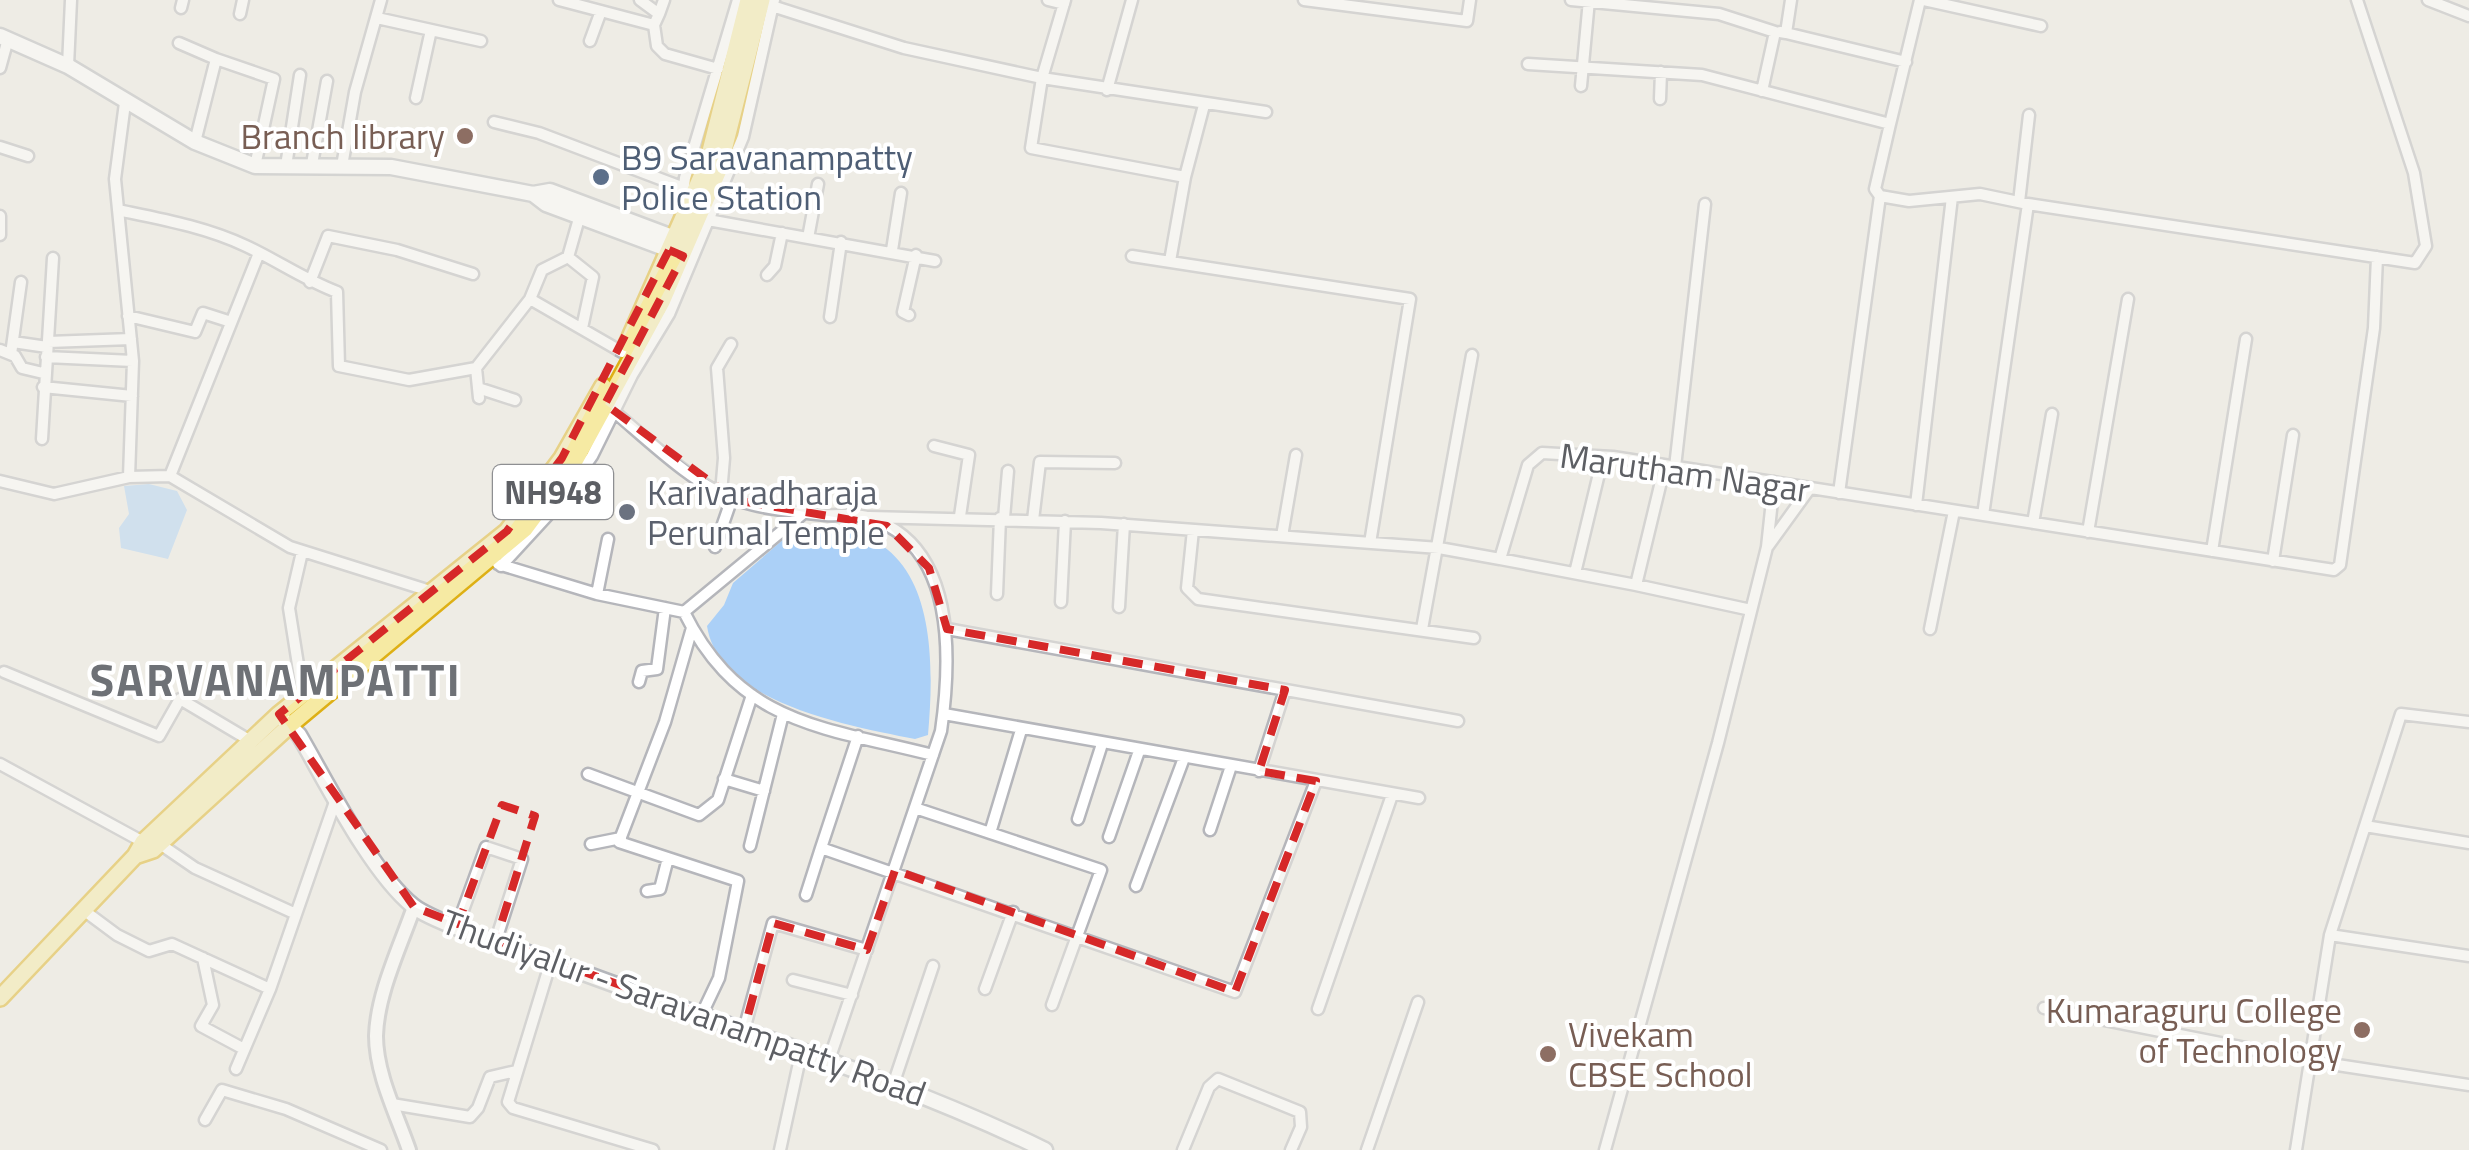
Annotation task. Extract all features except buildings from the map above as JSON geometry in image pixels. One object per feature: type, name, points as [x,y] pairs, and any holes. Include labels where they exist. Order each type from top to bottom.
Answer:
[{"type":"highway","name":"NH948","points":[[0,998],[82,908],[284,720],[444,595],[496,564],[525,530],[610,408],[679,243],[706,163],[748,0]]},
{"type":"highway","name":"NH948","points":[[148,848],[250,740],[284,720],[303,697],[506,531],[562,458],[720,170],[767,2]]},
{"type":"main road","points":[[4,38],[68,66],[195,142],[255,166],[391,167],[533,194],[580,216],[679,243]]},
{"type":"main road","points":[[533,194],[550,191],[679,243]]},
{"type":"main road","name":"Thudiyalur - Saravanampatty Road","points":[[284,720],[384,872],[414,907],[701,1016],[830,1057],[1046,1150]]},
{"type":"street","points":[[68,66],[71,0]]},
{"type":"street","points":[[240,14],[244,0]]},
{"type":"street","points":[[342,166],[355,92],[381,0]]},
{"type":"street","points":[[559,0],[657,20]]},
{"type":"street","points":[[640,0],[657,20]]},
{"type":"street","points":[[664,0],[657,20],[657,46],[665,54],[718,70]]},
{"type":"street","points":[[679,243],[684,188],[738,0]]},
{"type":"street","points":[[1048,0],[1064,2],[1042,78],[1032,148],[1186,177]]},
{"type":"street","points":[[1107,90],[1132,0]]},
{"type":"street","points":[[1304,0],[1466,21],[1470,0]]},
{"type":"street","points":[[1571,0],[1719,14],[1906,62]]},
{"type":"street","points":[[1762,91],[1791,0]]},
{"type":"street","points":[[1840,492],[1880,196],[1875,189],[1922,0],[2042,26]]},
{"type":"street","points":[[1880,196],[1910,201],[1980,194],[2415,263],[2426,246],[2414,173],[2357,0]]},
{"type":"street","points":[[2428,0],[2469,16]]},
{"type":"street","points":[[1581,86],[1588,1]]},
{"type":"street","points":[[1266,112],[1107,90],[904,48],[767,2],[743,137],[669,314],[610,408],[727,496],[806,512],[1124,524],[1439,548],[1636,584],[1751,610]]},
{"type":"street","points":[[590,41],[601,11]]},
{"type":"street","points":[[377,18],[481,40]]},
{"type":"street","points":[[416,98],[431,30]]},
{"type":"street","points":[[0,68],[4,38]]},
{"type":"street","points":[[179,42],[274,79],[255,166]]},
{"type":"street","points":[[195,142],[216,59]]},
{"type":"street","points":[[1528,64],[1702,75],[1890,124]]},
{"type":"street","points":[[1660,99],[1661,72]]},
{"type":"street","points":[[286,166],[300,75]]},
{"type":"street","points":[[312,164],[327,82]]},
{"type":"street","points":[[126,103],[116,156],[133,361],[130,477]]},
{"type":"street","points":[[1170,261],[1204,105]]},
{"type":"street","points":[[1983,515],[2023,203],[2029,116]]},
{"type":"street","points":[[494,122],[539,133],[684,188]]},
{"type":"street","points":[[0,148],[28,156]]},
{"type":"street","points":[[808,238],[818,184]]},
{"type":"street","points":[[892,250],[901,193]]},
{"type":"street","points":[[1916,505],[1952,197]]},
{"type":"street","points":[[1636,584],[1670,466],[1705,204]]},
{"type":"street","points":[[118,210],[184,224],[259,253],[310,282],[337,292],[339,366],[409,380],[476,368],[530,298],[542,270],[568,258],[580,216]]},
{"type":"street","points":[[0,216],[0,235]]},
{"type":"street","points":[[708,220],[935,260]]},
{"type":"street","points":[[768,275],[775,266],[782,234]]},
{"type":"street","points":[[310,282],[328,236],[397,250],[473,274]]},
{"type":"street","points":[[830,316],[842,242]]},
{"type":"street","points":[[170,476],[228,321],[259,253]]},
{"type":"street","points":[[909,315],[903,312],[916,256]]},
{"type":"street","points":[[1132,256],[1410,300],[1370,543]]},
{"type":"street","name":"Marutham Nagar","points":[[1500,559],[1528,465],[1542,453],[1603,456],[2334,570],[2340,565],[2374,328],[2377,257]]},
{"type":"street","points":[[42,438],[53,258]]},
{"type":"street","points":[[568,258],[593,276],[582,328]]},
{"type":"street","points":[[21,282],[8,349],[22,368],[43,373]]},
{"type":"street","points":[[530,298],[622,352]]},
{"type":"street","points":[[2088,532],[2128,299]]},
{"type":"street","points":[[128,316],[195,332],[203,313],[228,321]]},
{"type":"street","points":[[2212,551],[2246,339]]},
{"type":"street","points":[[8,349],[131,340]]},
{"type":"street","points":[[715,547],[727,496],[717,368],[732,344]]},
{"type":"street","points":[[47,349],[133,361]]},
{"type":"street","points":[[1422,629],[1472,355]]},
{"type":"street","points":[[476,368],[479,393],[514,400]]},
{"type":"street","points":[[43,387],[132,396]]},
{"type":"street","points":[[2033,523],[2052,414]]},
{"type":"street","points":[[2273,560],[2292,436]]},
{"type":"street","points":[[934,446],[969,456],[960,516]]},
{"type":"street","points":[[1282,536],[1296,455]]},
{"type":"street","points":[[1575,573],[1603,456]]},
{"type":"street","points":[[1033,520],[1040,462],[1115,464]]},
{"type":"street","points":[[997,594],[1008,471]]},
{"type":"street","points":[[0,481],[54,494],[130,477],[170,476],[302,552],[430,591]]},
{"type":"street","points":[[1606,1150],[1767,547],[1774,482]]},
{"type":"street","points":[[1767,547],[1810,488]]},
{"type":"street","points":[[1930,629],[1954,510]]},
{"type":"street","points":[[684,612],[806,512]]},
{"type":"street","points":[[830,1057],[916,808],[944,714],[947,629],[929,568],[908,541],[869,517]]},
{"type":"street","points":[[1060,602],[1065,521]]},
{"type":"street","points":[[1119,608],[1124,524]]},
{"type":"street","points":[[1193,530],[1187,588],[1198,599],[1474,638]]},
{"type":"street","points":[[597,594],[608,539]]},
{"type":"street","points":[[302,552],[290,608],[303,697]]},
{"type":"street","points":[[496,564],[597,594],[684,612]]},
{"type":"street","points":[[640,682],[642,671],[657,670],[665,608]]},
{"type":"street","points":[[684,612],[728,680],[782,714],[933,755]]},
{"type":"street","points":[[692,628],[666,722],[619,842],[738,881],[719,978],[701,1016]]},
{"type":"street","points":[[947,629],[1458,721]]},
{"type":"street","points":[[4,672],[159,736],[180,698],[250,740]]},
{"type":"street","points":[[1259,771],[1285,690]]},
{"type":"street","points":[[588,774],[698,815],[718,800],[752,695]]},
{"type":"street","points":[[750,846],[782,714]]},
{"type":"street","points":[[944,714],[1419,798]]},
{"type":"street","points":[[2296,1150],[2330,935],[2401,714],[2469,722]]},
{"type":"street","points":[[990,833],[1021,730]]},
{"type":"street","points":[[806,895],[858,736]]},
{"type":"street","points":[[1078,819],[1102,744]]},
{"type":"street","points":[[1109,837],[1139,750]]},
{"type":"street","points":[[1136,886],[1184,758]]},
{"type":"street","points":[[0,764],[148,848],[296,914]]},
{"type":"street","points":[[1210,830],[1231,766]]},
{"type":"street","points":[[724,779],[764,791]]},
{"type":"street","points":[[821,848],[894,870],[1235,992],[1316,781]]},
{"type":"street","points":[[1318,1009],[1392,795]]},
{"type":"street","points":[[236,1069],[270,988],[336,798]]},
{"type":"street","points":[[916,808],[1101,870],[1052,1005]]},
{"type":"street","points":[[2365,826],[2469,842]]},
{"type":"street","points":[[591,844],[621,838]]},
{"type":"street","points":[[458,924],[486,848],[522,860],[496,940]]},
{"type":"street","points":[[647,892],[660,889],[668,858]]},
{"type":"street","points":[[409,1150],[392,1104],[376,1036],[391,974],[414,907]]},
{"type":"street","points":[[82,908],[117,936],[149,951],[172,944],[270,988]]},
{"type":"street","points":[[984,989],[1012,912]]},
{"type":"street","points":[[744,1030],[773,922],[868,950]]},
{"type":"street","points":[[2330,935],[2469,956]]},
{"type":"street","points":[[203,958],[213,1005],[201,1026],[244,1049]]},
{"type":"street","points":[[551,961],[508,1102],[514,1108],[653,1150]]},
{"type":"street","points":[[894,1082],[933,966]]},
{"type":"street","points":[[794,980],[852,995]]},
{"type":"street","points":[[1367,1150],[1418,1002]]},
{"type":"street","points":[[2044,1008],[2310,1062],[2469,1084]]},
{"type":"street","points":[[780,1150],[802,1049]]},
{"type":"street","points":[[392,1104],[470,1117],[490,1077],[516,1071]]},
{"type":"street","points":[[1183,1150],[1209,1087],[1218,1080],[1300,1112],[1301,1128],[1290,1150]]},
{"type":"street","points":[[205,1120],[222,1090],[286,1110],[381,1150]]},
{"type":"highlighted area","points":[[669,250],[683,256],[605,404],[735,500],[887,526],[929,568],[947,629],[1285,690],[1259,771],[1316,781],[1235,992],[895,870],[867,950],[773,923],[744,1030],[496,940],[535,816],[502,805],[458,924],[414,907],[279,714],[507,531],[562,458]]},
{"type":"water","points":[[149,484],[177,491],[187,510],[168,559],[121,548],[119,528],[129,514],[124,486]]},
{"type":"water","points":[[833,529],[867,537],[892,554],[910,577],[922,605],[928,637],[928,735],[915,739],[888,734],[792,707],[761,693],[736,675],[717,653],[707,626],[724,605],[733,583],[793,531]]},
{"type":"place","name":"Branch library","points":[[465,136]]},
{"type":"place","name":"B9 Saravanampatty Police Station","points":[[601,177]]},
{"type":"place","name":"Karivaradharaja Perumal Temple","points":[[627,512]]},
{"type":"place","name":"Kumaraguru College of Technology","points":[[2362,1030]]},
{"type":"place","name":"Vivekam CBSE School","points":[[1548,1054]]},
{"type":"district","name":"SARVANAMPATTI","points":[[276,679]]}]
